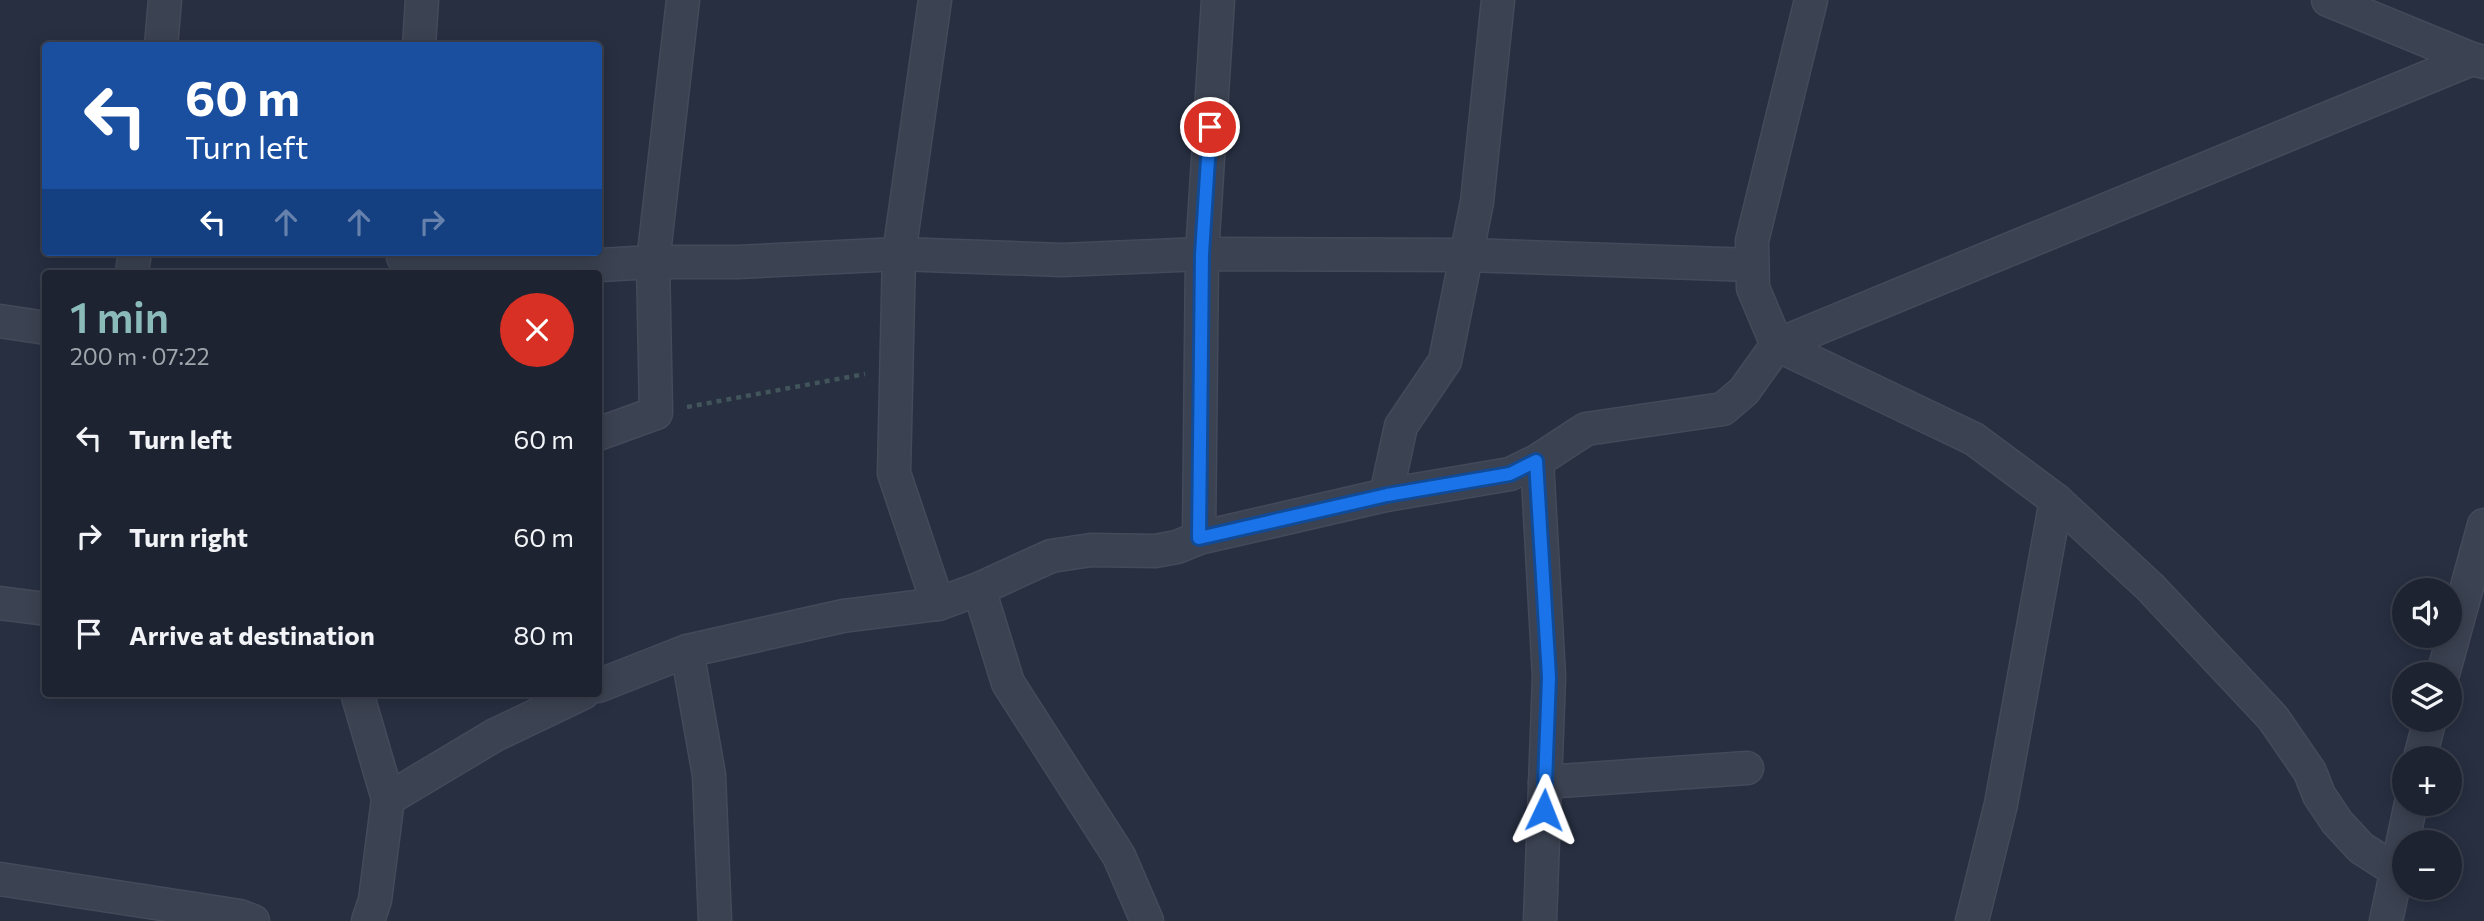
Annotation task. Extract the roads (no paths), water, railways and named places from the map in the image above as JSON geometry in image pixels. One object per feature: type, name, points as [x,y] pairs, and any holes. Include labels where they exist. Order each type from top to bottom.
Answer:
[{"type":"street","points":[[161,42],[165,0]]},
{"type":"street","points":[[419,42],[422,0]]},
{"type":"street","points":[[602,433],[656,413],[653,262],[683,0]]},
{"type":"street","points":[[934,0],[899,254],[894,473],[938,604]]},
{"type":"street","points":[[1199,538],[1202,254],[1218,0]]},
{"type":"street","points":[[1387,495],[1401,426],[1445,361],[1477,202],[1498,0]]},
{"type":"street","points":[[1811,0],[1752,241],[1753,288],[1777,345],[1974,439],[2056,500],[2150,587],[2273,718],[2309,772],[2337,822],[2361,848],[2392,868]]},
{"type":"street","points":[[2328,0],[2478,61]]},
{"type":"street","points":[[602,684],[687,651],[843,616],[938,604],[979,589],[1051,556],[1091,550],[1155,551],[1177,547],[1199,538],[1387,495],[1510,474],[1586,429],[1723,409],[1744,391],[1777,345],[2478,61]]},
{"type":"street","points":[[512,270],[653,262],[738,262],[899,254],[1062,260],[1202,254],[1466,255],[1752,265]]},
{"type":"street","points":[[402,261],[419,257],[443,270]]},
{"type":"street","points":[[0,321],[42,327]]},
{"type":"street","points":[[1536,461],[1549,677],[1540,921]]},
{"type":"street","points":[[1972,921],[2001,803],[2056,500]]},
{"type":"street","points":[[2445,662],[2484,525]]},
{"type":"street","points":[[979,589],[1008,683],[1119,856],[1147,921]]},
{"type":"street","points":[[0,603],[42,608]]},
{"type":"street","points":[[687,651],[709,775],[715,921]]},
{"type":"street","points":[[358,697],[388,799],[375,900],[368,921]]},
{"type":"street","points":[[388,799],[495,735],[575,697]]},
{"type":"street","points":[[1545,782],[1747,768]]},
{"type":"street","points":[[0,879],[240,916],[253,921]]},
{"type":"street","points":[[2386,921],[2392,894]]}]
